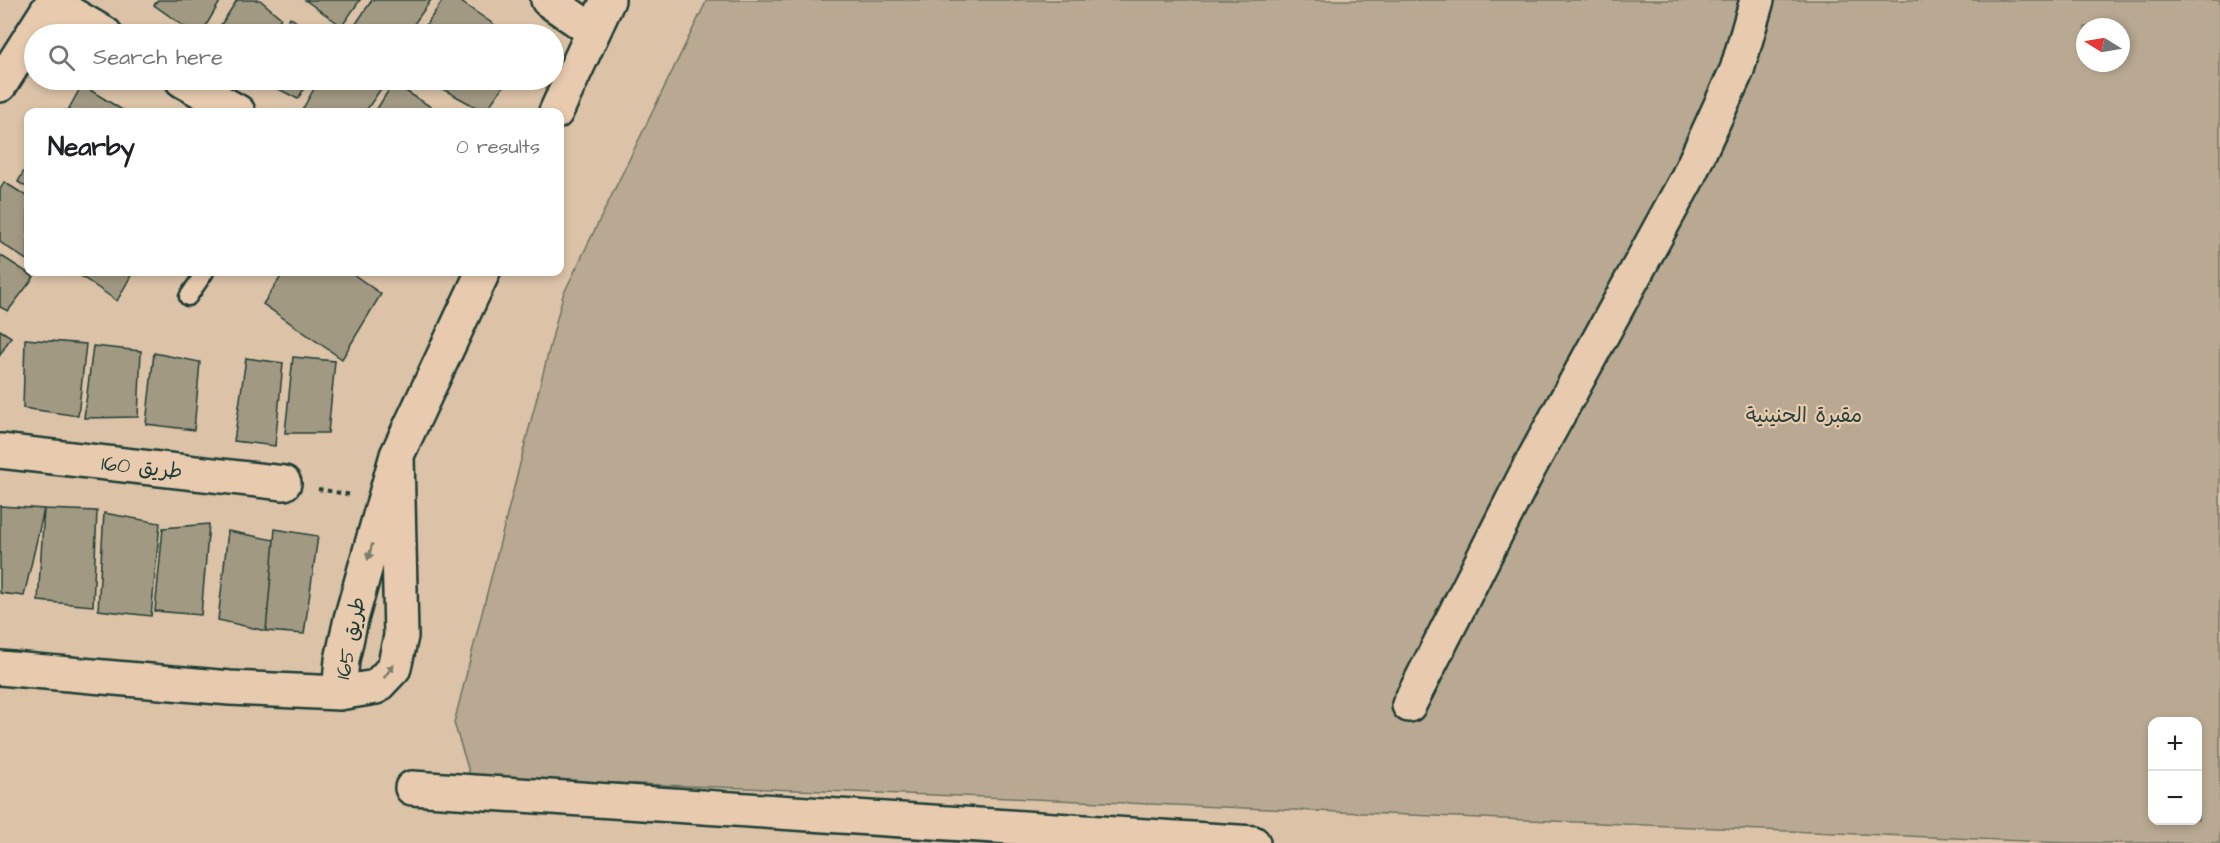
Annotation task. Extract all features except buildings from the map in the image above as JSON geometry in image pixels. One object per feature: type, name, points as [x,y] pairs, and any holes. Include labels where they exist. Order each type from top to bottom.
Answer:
[{"type":"street","points":[[548,0],[593,31]]},
{"type":"street","points":[[558,108],[608,0]]},
{"type":"street","points":[[1409,705],[1528,468],[1687,179],[1737,70],[1757,0]]},
{"type":"street","points":[[39,24],[53,2],[89,24]]},
{"type":"street","points":[[0,85],[24,47]]},
{"type":"street","points":[[200,90],[231,108]]},
{"type":"street","name":"طريق 165","points":[[397,455],[401,636],[394,668],[376,687],[339,693],[342,660],[397,455],[481,276]]},
{"type":"street","name":"طريق 160","points":[[0,451],[284,483]]},
{"type":"street","points":[[0,668],[230,688],[339,693]]},
{"type":"street","points":[[412,788],[1253,843]]},
{"type":"lane","points":[[188,297],[202,276]]},
{"type":"path","points":[[284,483],[385,501]]},
{"type":"green space","name":"مقبرة الحنينية","points":[[707,0],[2220,0],[2220,843],[2068,843],[986,797],[471,778],[454,723],[563,295]]}]
